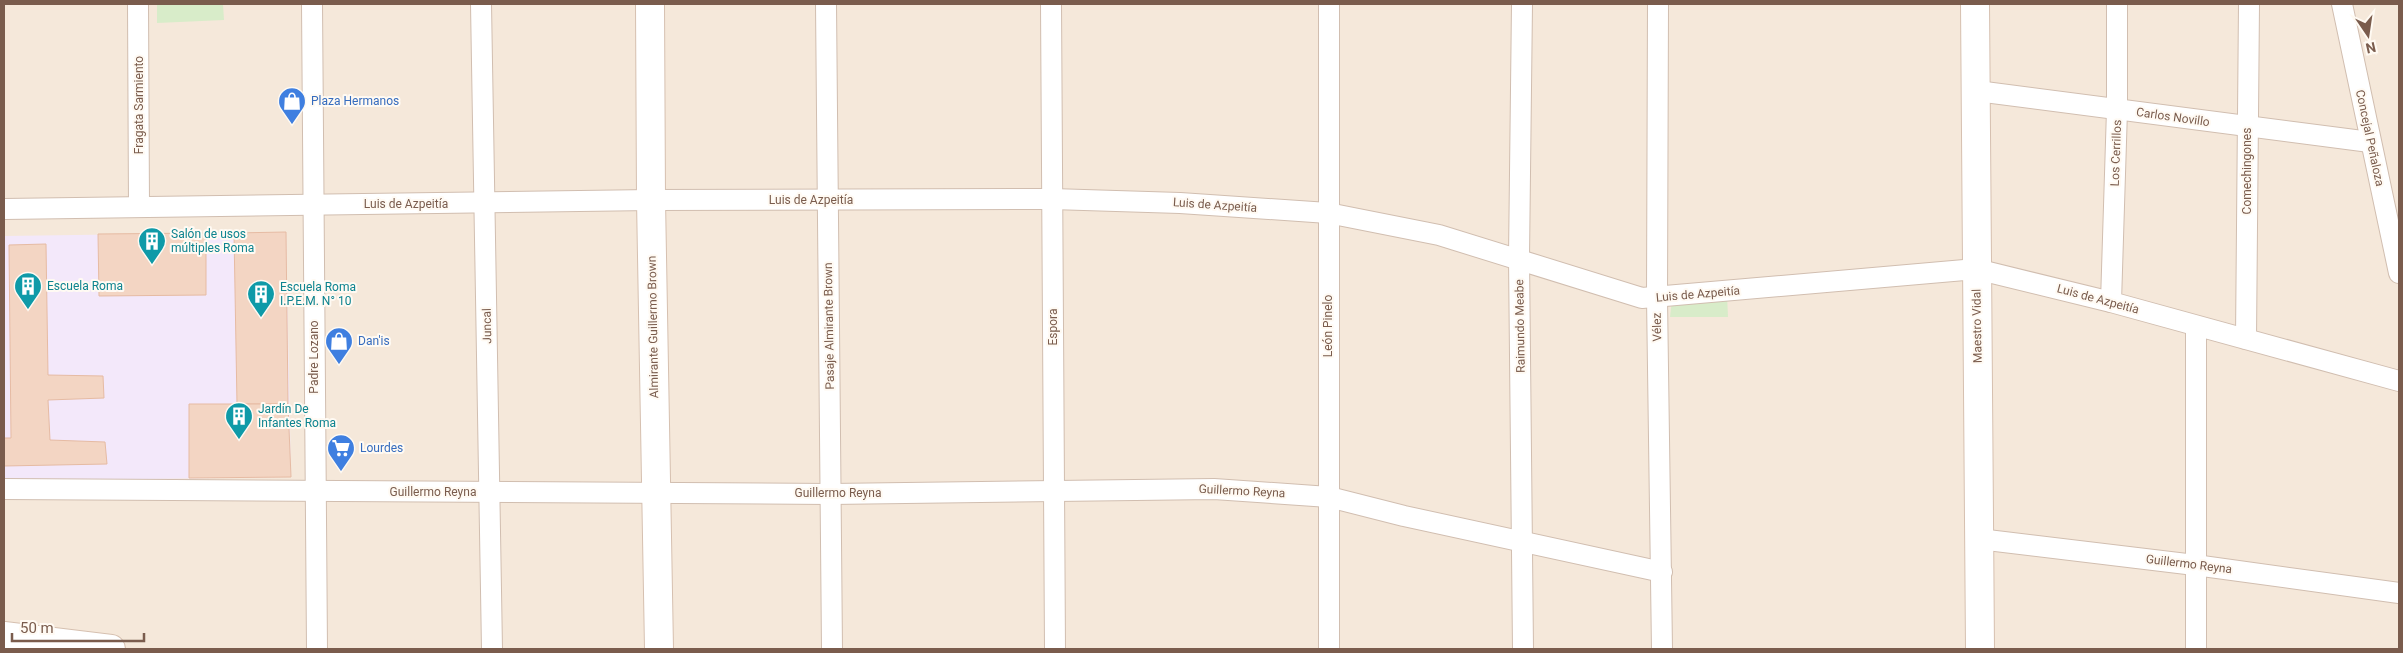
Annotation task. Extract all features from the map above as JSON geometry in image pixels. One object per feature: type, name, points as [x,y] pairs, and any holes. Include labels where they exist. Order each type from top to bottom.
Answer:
[{"type":"main road","name":"Almirante Guillermo Brown","points":[[650,4],[651,200],[659,649]]},
{"type":"main road","name":"Maestro Vidal","points":[[1975,4],[1980,649]]},
{"type":"main road","points":[[4,636],[110,649]]},
{"type":"street","name":"Fragata Sarmiento","points":[[138,4],[139,207]]},
{"type":"street","name":"Padre Lozano","points":[[312,4],[317,649]]},
{"type":"street","name":"Juncal","points":[[481,4],[486,204],[488,492],[492,649]]},
{"type":"street","name":"Pasaje Almirante Brown","points":[[826,4],[832,649]]},
{"type":"street","name":"Espora","points":[[1051,4],[1055,649]]},
{"type":"street","name":"León Pinelo","points":[[1329,4],[1329,649]]},
{"type":"street","name":"Raimundo Meabe","points":[[1522,4],[1519,258],[1523,649]]},
{"type":"street","name":"Vélez","points":[[1658,4],[1657,298],[1662,649]]},
{"type":"street","name":"Los Cerrillos","points":[[2111,302],[2117,110],[2117,4]]},
{"type":"street","name":"Comechingones","points":[[2246,339],[2249,4]]},
{"type":"street","name":"Concejal Peñaloza","points":[[2342,4],[2370,142],[2390,191],[2399,273]]},
{"type":"street","name":"Carlos Novillo","points":[[1977,91],[2370,142]]},
{"type":"street","name":"Luis de Azpeitía","points":[[4,209],[486,204],[651,200],[1052,199],[1180,203],[1328,212],[1439,236],[1519,258],[1633,296],[1657,298],[1976,269],[2111,302],[2399,381]]},
{"type":"street","points":[[2196,326],[2196,649]]},
{"type":"street","name":"Guillermo Reyna","points":[[4,489],[831,494],[1214,488],[1329,497],[1404,516],[1522,540],[1662,572]]},
{"type":"street","name":"Guillermo Reyna","points":[[1979,538],[2399,593]]},
{"type":"shaded area","points":[[4,4],[2399,4],[2399,649],[4,649]]},
{"type":"shaded area","points":[[286,232],[291,477],[4,481],[4,236]]},
{"type":"green space","points":[[157,4],[223,4],[224,20],[157,23]]},
{"type":"green space","points":[[1727,294],[1728,317],[1670,317],[1672,299]]},
{"type":"building","name":"Escuela Roma I.P.E.M. N° 10","points":[[286,232],[288,404],[237,404],[234,233]]},
{"type":"building","name":"Salón de usos múltiples Roma","points":[[206,233],[206,295],[99,296],[98,234]]},
{"type":"building","name":"Escuela Roma","points":[[46,244],[48,375],[103,376],[104,398],[48,400],[50,440],[105,442],[107,464],[4,466],[4,438],[11,438],[9,245]]},
{"type":"building","name":"Jardín De Infantes Roma","points":[[189,404],[288,404],[291,477],[189,478]]},
{"type":"place","name":"Plaza Hermanos","points":[[292,125]]},
{"type":"place","name":"Salón de usos múltiples Roma","points":[[152,265]]},
{"type":"place","name":"Escuela Roma","points":[[28,310]]},
{"type":"place","name":"Escuela Roma I.P.E.M. N° 10","points":[[261,318]]},
{"type":"place","name":"Dan'is","points":[[339,365]]},
{"type":"place","name":"Jardín De Infantes Roma","points":[[239,440]]},
{"type":"place","name":"Lourdes","points":[[341,472]]}]
